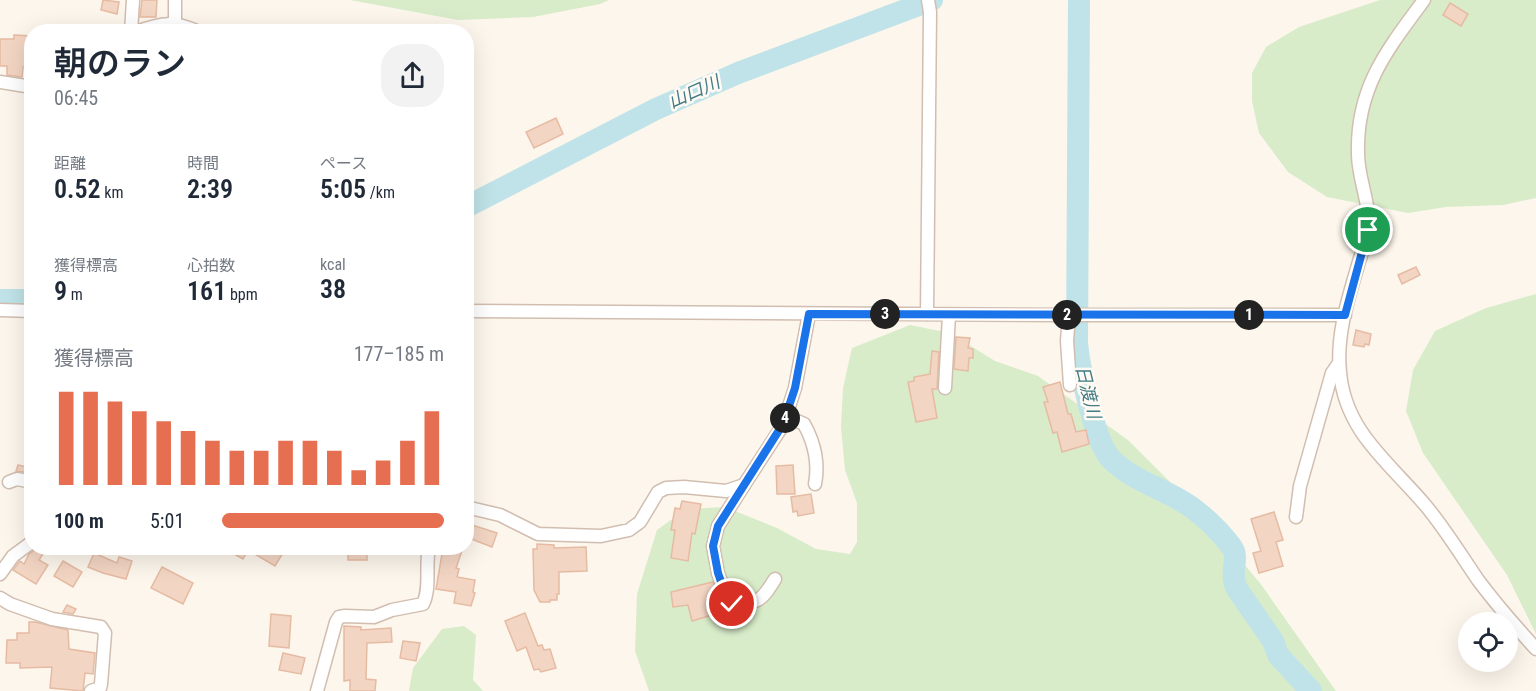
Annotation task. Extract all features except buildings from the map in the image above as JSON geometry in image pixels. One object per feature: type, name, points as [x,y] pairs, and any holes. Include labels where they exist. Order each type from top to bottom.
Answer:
[{"type":"street","points":[[132,24],[134,0]]},
{"type":"street","points":[[166,24],[175,23],[175,0]]},
{"type":"street","points":[[1424,0],[1381,60],[1365,94],[1358,131],[1358,156],[1368,230],[1345,315],[1339,363],[1340,374],[1349,411],[1358,428],[1427,507],[1501,611],[1536,650]]},
{"type":"street","points":[[927,314],[928,2]]},
{"type":"street","points":[[0,82],[24,86]]},
{"type":"street","points":[[0,310],[24,311]]},
{"type":"street","points":[[474,311],[1345,315]]},
{"type":"street","points":[[775,579],[764,598],[749,604],[732,604],[726,596],[718,573],[713,546],[718,526],[783,424],[795,388],[809,314]]},
{"type":"street","points":[[945,388],[949,315]]},
{"type":"street","points":[[1070,385],[1066,326],[1075,315]]},
{"type":"street","points":[[1296,517],[1300,486],[1332,373],[1339,363]]},
{"type":"street","points":[[786,416],[804,424],[812,438],[817,471],[815,484]]},
{"type":"street","points":[[9,482],[17,479],[24,480]]},
{"type":"street","points":[[474,509],[500,514],[538,534],[601,536],[629,530],[640,522],[658,492],[666,488],[684,487],[726,491],[744,485]]},
{"type":"street","points":[[0,574],[14,556],[24,548]]},
{"type":"street","points":[[317,691],[339,618],[345,616],[374,617],[392,610],[423,604],[427,555]]},
{"type":"street","points":[[0,598],[10,604],[52,619],[101,627],[105,633],[102,684],[100,688],[91,691]]},
{"type":"green space","points":[[350,0],[609,0],[600,4],[533,17],[458,20]]},
{"type":"green space","points":[[1380,0],[1536,0],[1536,198],[1503,205],[1446,207],[1408,213],[1327,197],[1288,172],[1259,133],[1252,101],[1252,73],[1266,47],[1299,27]]},
{"type":"green space","points":[[1536,294],[1536,634],[1507,575],[1423,453],[1406,411],[1413,370],[1435,331],[1486,308]]},
{"type":"green space","points":[[910,325],[950,333],[995,361],[1038,376],[1128,440],[1197,509],[1260,583],[1336,691],[649,691],[635,651],[637,594],[657,530],[686,509],[725,507],[777,528],[816,549],[850,554],[857,542],[857,503],[845,470],[841,427],[843,388],[852,348]]},
{"type":"green space","points":[[464,626],[476,635],[473,680],[483,691],[409,691],[413,668],[442,629]]},
{"type":"waterway","name":"山口川","points":[[474,203],[656,109],[738,73],[932,0]]},
{"type":"waterway","name":"日渡川","points":[[1079,0],[1077,342],[1084,386],[1094,422],[1106,452],[1112,460],[1131,475],[1185,503],[1227,541],[1235,555],[1234,577],[1237,589],[1273,641],[1278,655],[1311,691]]},
{"type":"waterway","name":"山口川","points":[[0,300],[24,300]]},
{"type":"route","points":[[732,604],[726,596],[718,573],[713,546],[718,526],[783,424],[795,388],[809,314],[1345,315],[1368,230]]}]
